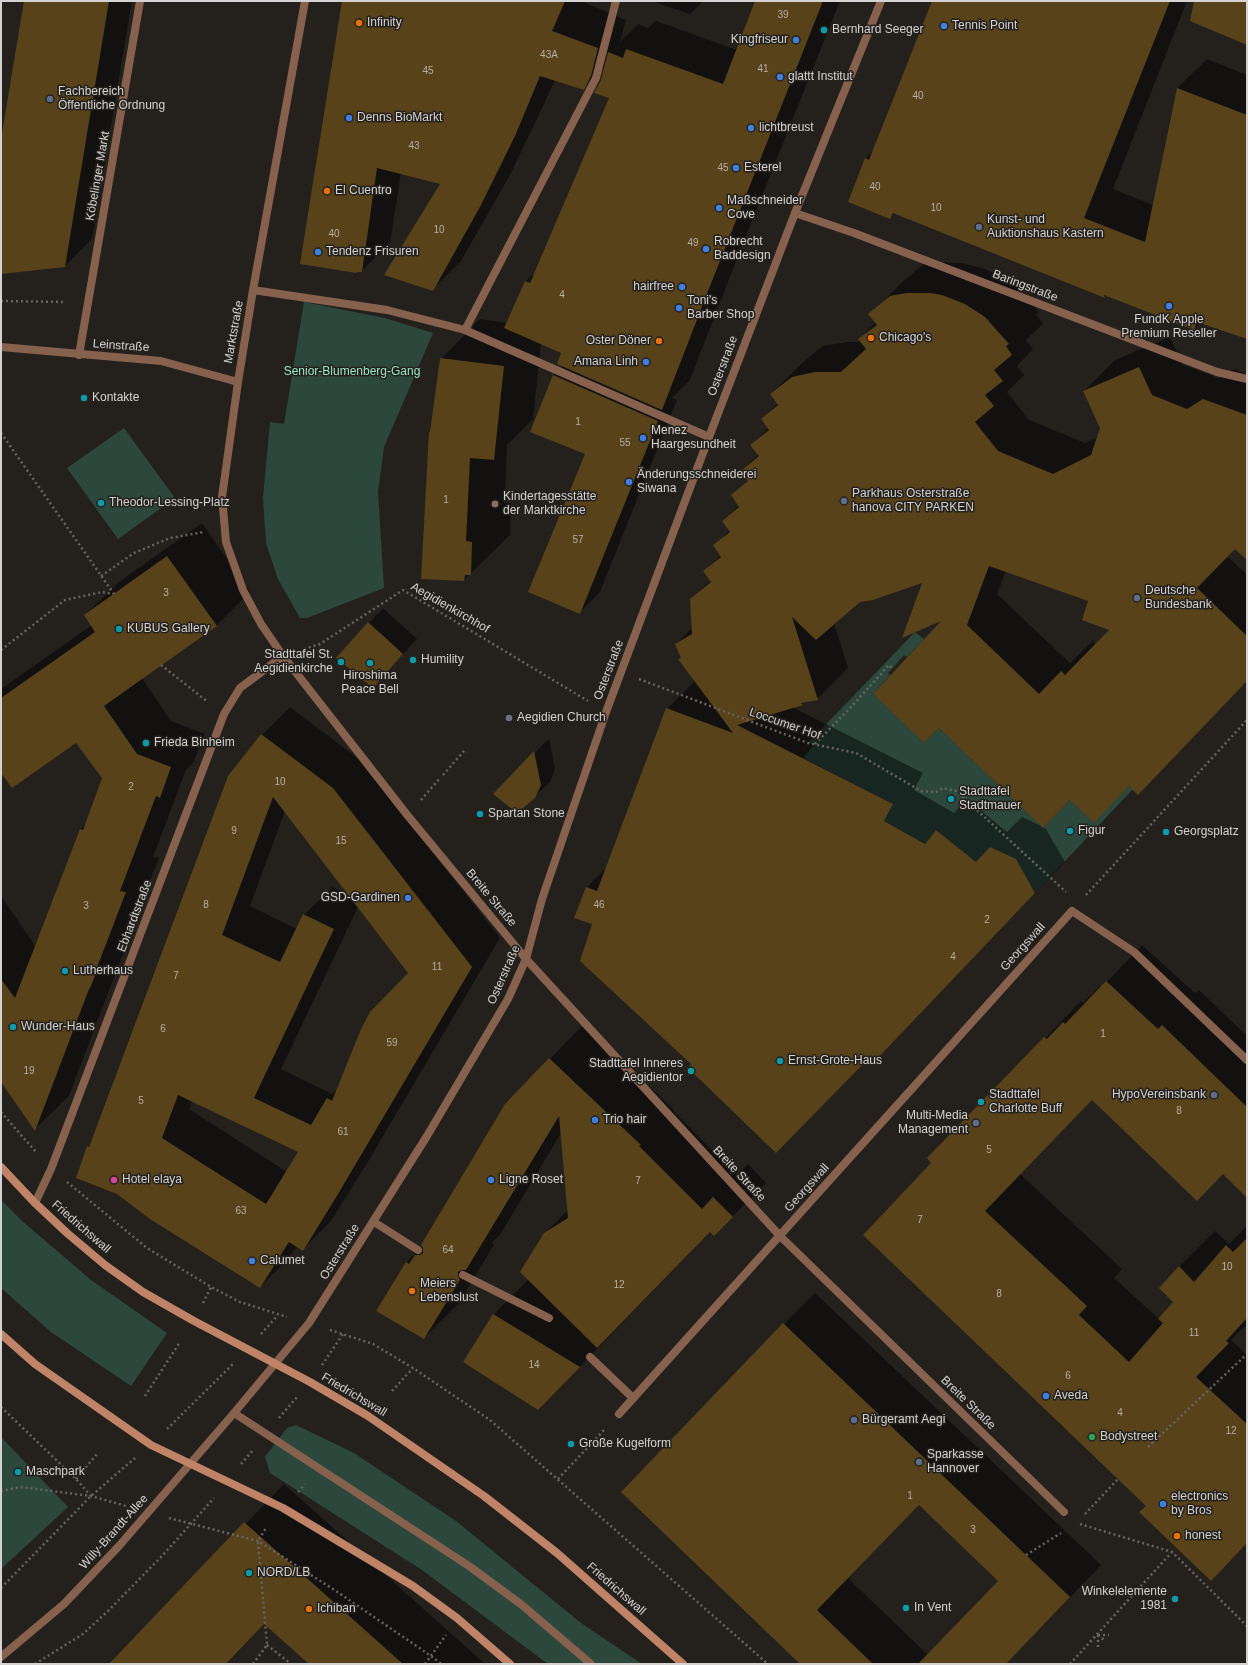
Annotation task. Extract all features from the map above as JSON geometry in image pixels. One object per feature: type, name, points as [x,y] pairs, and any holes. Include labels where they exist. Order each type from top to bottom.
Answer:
[{"type":"main road","name":"Friedrichswall","points":[[1,1167],[35,1203],[105,1265],[143,1292],[368,1416],[484,1496],[557,1553],[683,1664]]},
{"type":"main road","points":[[1,1334],[35,1364],[152,1445],[283,1508],[413,1586],[457,1618],[510,1664]]},
{"type":"street","name":"Köbelinger Markt","points":[[79,355],[140,1]]},
{"type":"street","name":"Marktstraße","points":[[283,656],[261,624],[243,590],[226,542],[222,497],[238,382],[253,290],[306,1]]},
{"type":"street","points":[[465,330],[596,78],[616,1]]},
{"type":"street","name":"Osterstraße","points":[[234,1413],[313,1316],[374,1222],[492,1028],[508,999],[526,959],[542,899],[620,672],[795,213],[881,1]]},
{"type":"street","name":"Baringstraße","points":[[795,213],[854,233],[1217,372],[1247,379]]},
{"type":"street","points":[[253,290],[387,310],[465,330],[709,437]]},
{"type":"street","name":"Leinstraße","points":[[1,347],[161,361],[238,382]]},
{"type":"street","name":"Ebhardtstraße","points":[[35,1203],[51,1169],[224,714],[240,688],[283,656]]},
{"type":"street","name":"Breite Straße","points":[[283,656],[408,816],[526,959],[780,1236],[1064,1512]]},
{"type":"street","points":[[1072,911],[1134,952],[1247,1060]]},
{"type":"street","name":"Georgswall","points":[[619,1414],[1072,911]]},
{"type":"street","points":[[374,1222],[418,1250]]},
{"type":"street","points":[[463,1275],[549,1318]]},
{"type":"street","points":[[590,1357],[633,1398]]},
{"type":"street","points":[[234,1413],[469,1566],[522,1605],[591,1664]]},
{"type":"street","name":"Willy-Brandt-Allee","points":[[1,1657],[64,1604],[149,1513],[234,1413]]},
{"type":"path","points":[[1,301],[88,302]]},
{"type":"path","points":[[1,433],[114,594],[102,592],[64,600],[1,650]]},
{"type":"path","points":[[101,576],[134,552],[170,538],[203,531],[226,542]]},
{"type":"path","name":"Aegidienkirchhof","points":[[283,656],[320,644],[403,590],[606,712]]},
{"type":"path","points":[[161,665],[224,714]]},
{"type":"path","points":[[814,745],[889,665],[892,668]]},
{"type":"path","name":"Loccumer Hof","points":[[620,672],[814,745],[856,754],[921,791],[936,792],[943,788],[956,791],[1050,877]]},
{"type":"path","points":[[1072,911],[1247,720]]},
{"type":"path","points":[[443,775],[464,751]]},
{"type":"path","points":[[408,816],[440,778]]},
{"type":"path","points":[[1,1112],[51,1169],[147,1248],[211,1287],[240,1302],[278,1315],[247,1349],[152,1445],[91,1496],[1,1588]]},
{"type":"path","points":[[203,1303],[211,1287]]},
{"type":"path","points":[[343,1334],[373,1344],[413,1368],[490,1420],[768,1664]]},
{"type":"path","points":[[144,1396],[180,1342]]},
{"type":"path","points":[[1148,1447],[1247,1354]]},
{"type":"path","points":[[392,1391],[413,1368]]},
{"type":"path","points":[[1,1407],[76,1478],[91,1496]]},
{"type":"path","points":[[558,1479],[619,1414]]},
{"type":"path","points":[[76,1478],[97,1454]]},
{"type":"path","points":[[1026,1555],[1077,1524],[1118,1479]]},
{"type":"path","points":[[1,1491],[20,1487],[91,1496]]},
{"type":"path","points":[[1064,1512],[1077,1524],[1172,1552],[1247,1626]]},
{"type":"path","points":[[35,1664],[83,1634],[120,1600],[192,1524],[258,1541],[336,1591],[441,1664]]},
{"type":"path","points":[[254,1664],[267,1645],[258,1541],[266,1528]]},
{"type":"path","points":[[1070,1664],[1172,1552]]},
{"type":"path","points":[[425,1664],[457,1618]]},
{"type":"path","points":[[1098,1635],[1109,1635]]},
{"type":"path","points":[[1098,1635],[1104,1640]]},
{"type":"path","points":[[1098,1635],[1098,1647]]},
{"type":"path","points":[[267,1645],[291,1664]]},
{"type":"green space","name":"Senior-Blumenberg-Gang","points":[[304,302],[385,318],[433,333],[384,447],[378,492],[384,588],[307,618],[300,618],[278,579],[266,543],[263,498],[270,422],[284,424]]},
{"type":"green space","points":[[124,428],[175,498],[118,539],[67,468]]},
{"type":"green space","points":[[915,632],[924,639],[907,657],[904,655],[888,673],[890,675],[873,694],[924,743],[939,728],[1043,828],[1085,783],[1129,786],[1133,789],[1035,893],[1021,869],[976,862],[936,830],[925,844],[884,821],[893,804],[803,758],[814,745],[808,743]]},
{"type":"green space","points":[[1,1200],[21,1220],[91,1280],[167,1333],[131,1386],[51,1332],[1,1288]]},
{"type":"green space","points":[[296,1425],[354,1453],[456,1521],[581,1623],[642,1664],[548,1664],[422,1570],[270,1473],[265,1457],[287,1428]]},
{"type":"green space","name":"Maschpark","points":[[1,1437],[68,1507],[1,1569]]},
{"type":"building","name":"Fachbereich Öffentliche Ordnung","points":[[24,1],[109,1],[65,267],[1,274],[1,139]]},
{"type":"building","points":[[342,1],[565,1],[552,31],[598,48],[591,76],[584,90],[540,76],[515,136],[481,205],[433,291],[384,275],[440,184],[377,168],[362,272],[356,273],[300,264]]},
{"type":"building","points":[[755,1],[823,1],[662,410],[557,364],[561,353],[504,328],[525,281],[530,283],[609,98],[594,93],[601,80],[608,52],[623,58],[626,49],[723,84]]},
{"type":"building","points":[[932,1],[1170,1],[1084,218],[1145,242],[1177,88],[1247,115],[1247,339],[1197,322],[1194,330],[1104,295],[1105,298],[893,213],[890,219],[848,202],[865,158],[869,160]]},
{"type":"building","points":[[1194,1],[1247,1],[1247,45],[1190,21]]},
{"type":"building","points":[[906,293],[930,293],[942,295],[965,304],[985,317],[1009,344],[1006,346],[1012,355],[994,370],[1003,381],[985,395],[994,406],[975,422],[998,451],[1053,474],[1091,455],[1100,428],[1083,391],[1139,367],[1152,395],[1187,409],[1203,399],[1247,415],[1247,560],[1235,549],[1197,588],[1247,636],[1247,681],[1138,795],[1129,786],[1094,823],[1070,800],[1043,828],[939,728],[924,743],[873,694],[941,621],[902,638],[922,583],[873,600],[860,602],[816,640],[792,617],[818,700],[801,703],[803,705],[737,725],[893,804],[884,821],[925,844],[936,830],[976,862],[990,847],[1016,859],[1035,893],[875,1061],[870,1057],[776,1153],[688,1068],[691,1064],[580,961],[592,924],[574,918],[586,887],[597,891],[666,708],[733,733],[678,659],[681,658],[675,644],[692,634],[690,599],[711,582],[703,571],[721,557],[713,545],[730,532],[722,521],[739,507],[731,495],[748,481],[741,471],[759,456],[750,445],[769,430],[761,419],[778,405],[770,394],[792,377],[815,372],[841,372],[866,349],[858,339],[877,325],[868,314],[890,296]],"holes":[[[989,566],[1088,601],[1082,620],[1109,630],[1065,675],[1061,671],[1039,694],[967,625]]]},
{"type":"building","points":[[440,358],[504,366],[494,460],[470,458],[466,541],[472,542],[471,575],[465,575],[464,581],[421,579],[429,432]]},
{"type":"building","points":[[553,375],[658,421],[580,614],[528,592],[585,454],[530,432]]},
{"type":"building","points":[[167,556],[217,626],[104,706],[137,754],[171,767],[160,798],[156,796],[120,891],[126,892],[35,1131],[1,1082],[1,979],[15,998],[80,829],[83,830],[102,778],[76,743],[12,788],[1,773],[1,698],[95,632],[84,615]]},
{"type":"building","points":[[368,622],[403,654],[373,688],[336,658]]},
{"type":"building","points":[[261,734],[333,788],[472,967],[303,1251],[289,1242],[260,1288],[150,1219],[117,1194],[76,1178],[228,776]],"holes":[[[273,797],[408,973],[370,1012],[361,1029],[332,1101],[327,1098],[311,1125],[254,1098],[334,929],[303,914],[280,962],[222,935]],[[178,1095],[298,1152],[266,1204],[162,1138]]]},
{"type":"building","points":[[534,751],[541,785],[535,798],[517,813],[493,794]]},
{"type":"building","points":[[1106,981],[1158,1029],[1162,1025],[1247,1107],[1247,1198],[1223,1174],[1197,1201],[1092,1100],[985,1211],[1087,1306],[1079,1315],[1129,1362],[1163,1323],[1158,1319],[1173,1302],[1159,1288],[1179,1266],[1194,1282],[1226,1245],[1233,1252],[1247,1238],[1247,1318],[1226,1341],[1229,1343],[1196,1377],[1247,1424],[1247,1543],[1211,1581],[1139,1512],[1146,1506],[863,1235],[931,1163],[927,1158],[1044,1037],[1047,1039],[1063,1022],[1065,1024]]},
{"type":"building","points":[[549,1058],[641,1145],[639,1146],[702,1209],[713,1197],[733,1217],[714,1236],[710,1232],[597,1348],[520,1272],[544,1233],[568,1218],[559,1116],[466,1270],[458,1272],[460,1280],[424,1339],[376,1311],[406,1262],[409,1264],[415,1255],[420,1255],[423,1253],[423,1248],[421,1245],[505,1104]]},
{"type":"building","points":[[493,1314],[580,1367],[538,1410],[463,1362]]},
{"type":"building","points":[[783,1323],[1070,1597],[1006,1664],[918,1664],[998,1581],[919,1505],[817,1610],[873,1664],[800,1664],[621,1492]]},
{"type":"building","name":"NORD/LB","points":[[244,1522],[403,1664],[309,1664],[264,1624],[226,1664],[109,1664]]},
{"type":"place","name":"Infinity","points":[[359,23]]},
{"type":"place","name":"Tennis Point","points":[[944,26]]},
{"type":"place","name":"Bernhard Seeger","points":[[824,30]]},
{"type":"place","name":"Kingfriseur","points":[[796,40]]},
{"type":"place","name":"glattt Institut","points":[[780,77]]},
{"type":"place","name":"Fachbereich Öffentliche Ordnung","points":[[50,99]]},
{"type":"place","name":"Denns BioMarkt","points":[[349,118]]},
{"type":"place","name":"lichtbreust","points":[[751,128]]},
{"type":"place","name":"Esterel","points":[[736,168]]},
{"type":"place","name":"El Cuentro","points":[[327,191]]},
{"type":"place","name":"Maßschneider Cove","points":[[719,208]]},
{"type":"place","name":"Kunst- und Auktionshaus Kastern","points":[[979,227]]},
{"type":"place","name":"Robrecht Baddesign","points":[[706,249]]},
{"type":"place","name":"Tendenz Frisuren","points":[[318,252]]},
{"type":"place","name":"hairfree","points":[[682,287]]},
{"type":"place","name":"FundK Apple Premium Reseller","points":[[1169,306]]},
{"type":"place","name":"Toni's Barber Shop","points":[[679,308]]},
{"type":"place","name":"Chicago's","points":[[871,338]]},
{"type":"place","name":"Oster Döner","points":[[659,341]]},
{"type":"place","name":"Amana Linh","points":[[646,362]]},
{"type":"place","name":"Kontakte","points":[[84,398]]},
{"type":"place","name":"Menez Haargesundheit","points":[[643,438]]},
{"type":"place","name":"Änderungsschneiderei Siwana","points":[[629,482]]},
{"type":"place","name":"Parkhaus Osterstraße hanova CITY PARKEN","points":[[844,501]]},
{"type":"place","name":"Theodor-Lessing-Platz","points":[[101,503]]},
{"type":"place","name":"Kindertagesstätte der Marktkirche","points":[[495,504]]},
{"type":"place","name":"Deutsche Bundesbank","points":[[1137,598]]},
{"type":"place","name":"KUBUS Gallery","points":[[119,629]]},
{"type":"place","name":"Humility","points":[[413,660]]},
{"type":"place","name":"Stadttafel St. Aegidienkirche","points":[[341,662]]},
{"type":"place","name":"Hiroshima Peace Bell","points":[[370,663]]},
{"type":"place","name":"Aegidien Church","points":[[509,718]]},
{"type":"place","name":"Frieda Binheim","points":[[146,743]]},
{"type":"place","name":"Stadttafel Stadtmauer","points":[[951,799]]},
{"type":"place","name":"Spartan Stone","points":[[480,814]]},
{"type":"place","name":"Figur","points":[[1070,831]]},
{"type":"place","name":"Georgsplatz","points":[[1166,832]]},
{"type":"place","name":"GSD-Gardinen","points":[[408,898]]},
{"type":"place","name":"Lutherhaus","points":[[65,971]]},
{"type":"place","name":"Wunder-Haus","points":[[13,1027]]},
{"type":"place","name":"Ernst-Grote-Haus","points":[[780,1061]]},
{"type":"place","name":"Stadttafel Inneres Aegidientor","points":[[691,1071]]},
{"type":"place","name":"HypoVereinsbank","points":[[1214,1095]]},
{"type":"place","name":"Stadttafel Charlotte Buff","points":[[981,1102]]},
{"type":"place","name":"Trio hair","points":[[595,1120]]},
{"type":"place","name":"Multi-Media Management","points":[[976,1123]]},
{"type":"place","name":"Hotel elaya","points":[[114,1180]]},
{"type":"place","name":"Ligne Roset","points":[[491,1180]]},
{"type":"place","name":"Calumet","points":[[252,1261]]},
{"type":"place","name":"Meiers Lebenslust","points":[[412,1291]]},
{"type":"place","name":"Aveda","points":[[1046,1396]]},
{"type":"place","name":"Bürgeramt Aegi","points":[[854,1420]]},
{"type":"place","name":"Bodystreet","points":[[1092,1437]]},
{"type":"place","name":"Große Kugelform","points":[[571,1444]]},
{"type":"place","name":"Sparkasse Hannover","points":[[919,1462]]},
{"type":"place","name":"Maschpark","points":[[18,1472]]},
{"type":"place","name":"electronics by Bros","points":[[1163,1504]]},
{"type":"place","name":"honest","points":[[1177,1536]]},
{"type":"place","name":"NORD/LB","points":[[249,1573]]},
{"type":"place","name":"Winkelelemente 1981","points":[[1175,1599]]},
{"type":"place","name":"In Vent","points":[[906,1608]]},
{"type":"place","name":"Ichiban","points":[[309,1609]]}]
